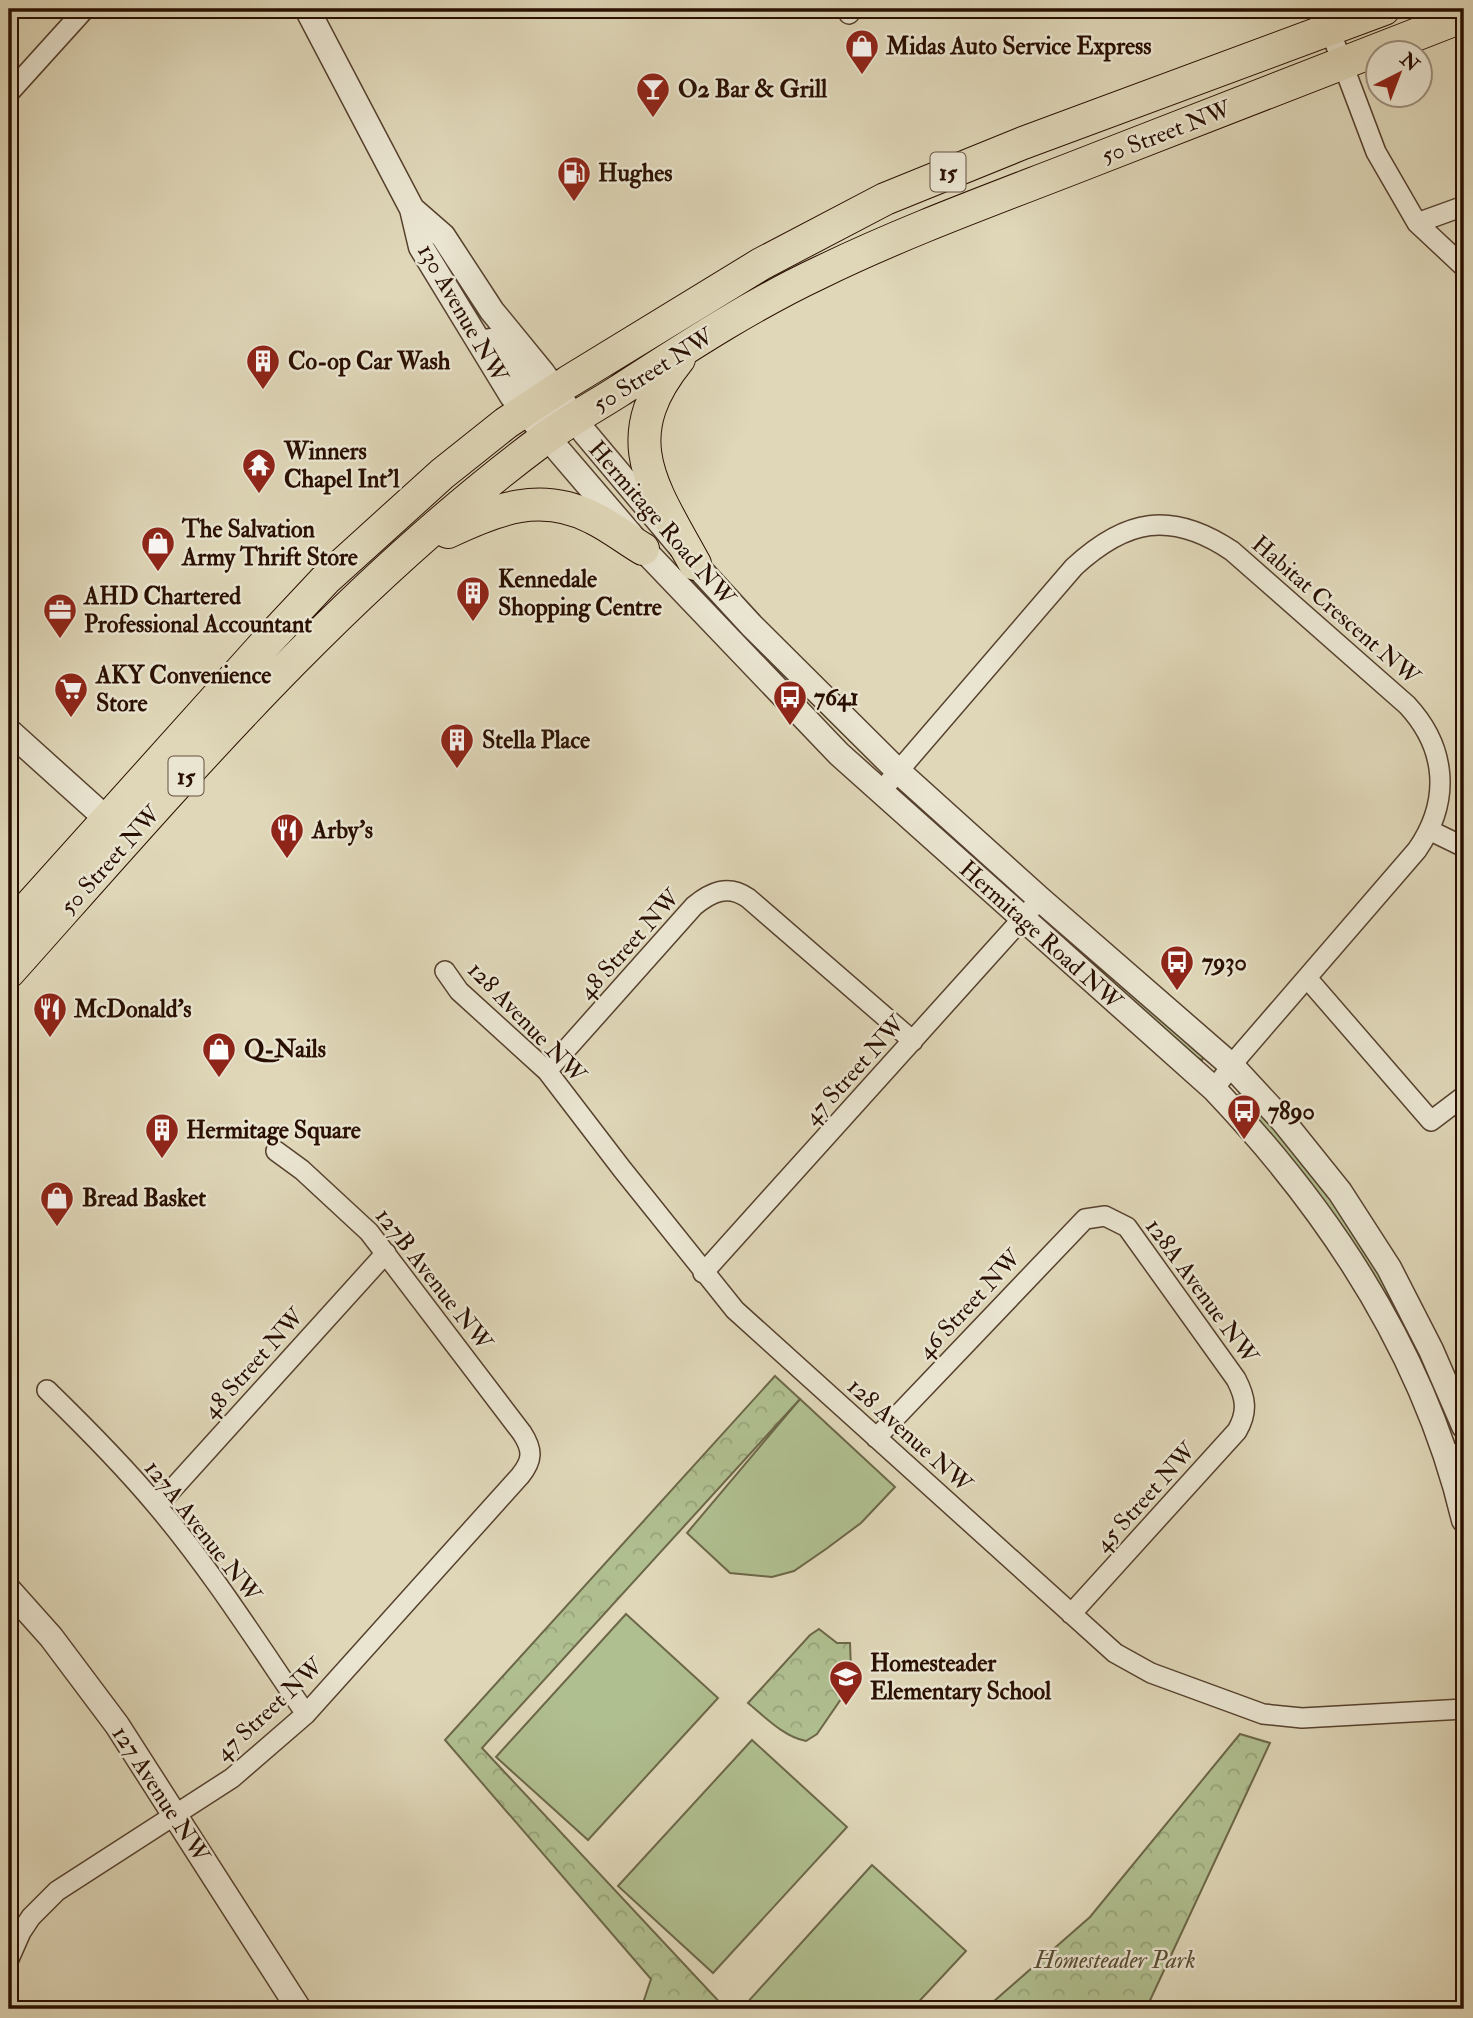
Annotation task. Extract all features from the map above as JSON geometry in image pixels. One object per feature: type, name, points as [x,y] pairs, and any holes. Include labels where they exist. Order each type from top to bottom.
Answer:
[{"type":"main road","name":"50 Street NW","points":[[9,972],[264,645],[325,579],[442,474],[541,401],[761,264],[885,199],[1326,19],[1384,9]]},
{"type":"main road","name":"50 Street NW","points":[[9,929],[118,829],[405,552],[546,438],[692,344],[805,280],[866,252],[1464,16]]},
{"type":"main road","points":[[692,344],[654,396],[645,427],[644,443],[652,485],[695,564]]},
{"type":"main road","points":[[405,552],[502,509],[545,504],[573,509],[595,519],[643,549]]},
{"type":"street","points":[[9,93],[85,9]]},
{"type":"street","name":"130 Avenue NW","points":[[307,9],[412,209],[421,247],[467,323],[495,345],[541,401]]},
{"type":"street","points":[[1326,19],[1377,152],[1417,223],[1464,267]]},
{"type":"street","points":[[1417,223],[1464,206]]},
{"type":"street","name":"130 Avenue NW","points":[[412,209],[443,236],[492,311],[541,401]]},
{"type":"street","name":"Hermitage Road NW","points":[[541,401],[574,419],[695,564],[800,676],[898,771],[1040,900],[1232,1066],[1313,1156],[1366,1229],[1411,1308],[1464,1426]]},
{"type":"street","name":"Hermitage Road NW","points":[[541,401],[546,438],[643,549],[797,712],[881,791],[1214,1089],[1288,1171],[1343,1248],[1392,1329],[1430,1414],[1455,1454],[1464,1520]]},
{"type":"street","name":"Habitat Crescent NW","points":[[881,791],[1074,568],[1092,551],[1116,535],[1139,527],[1160,524],[1195,531],[1231,551],[1416,715],[1432,741],[1440,781],[1440,799],[1429,830],[1417,850],[1214,1089]]},
{"type":"street","points":[[9,731],[118,829]]},
{"type":"street","points":[[1429,830],[1464,847]]},
{"type":"street","name":"48 Street NW","points":[[547,1071],[694,906],[724,890],[741,893],[748,898],[913,1041]]},
{"type":"street","name":"47 Street NW","points":[[704,1273],[1040,900]]},
{"type":"street","name":"128 Avenue NW","points":[[445,971],[455,986],[547,1071],[704,1273],[736,1310],[1115,1653],[1132,1664],[1263,1714],[1302,1718],[1464,1709]]},
{"type":"street","points":[[1307,978],[1431,1121],[1464,1096]]},
{"type":"street","name":"127B Avenue NW","points":[[276,1151],[352,1214],[386,1253],[528,1441],[532,1456]]},
{"type":"street","name":"128A Avenue NW","points":[[1105,1216],[1126,1227],[1135,1237],[1236,1379],[1246,1406]]},
{"type":"street","name":"46 Street NW","points":[[876,1438],[1075,1228],[1085,1219],[1105,1216]]},
{"type":"street","name":"48 Street NW","points":[[157,1506],[386,1253]]},
{"type":"street","name":"127A Avenue NW","points":[[47,1390],[157,1506],[232,1606],[306,1714]]},
{"type":"street","name":"45 Street NW","points":[[1071,1614],[1237,1431],[1246,1406]]},
{"type":"street","name":"47 Street NW","points":[[9,1959],[31,1917],[57,1891],[247,1767],[306,1714],[520,1476],[532,1456]]},
{"type":"street","name":"127 Avenue NW","points":[[9,1590],[86,1681],[299,2009]]},
{"type":"green space","points":[[1053,925],[1206,1054],[1202,1060],[1192,1056],[1048,932]]},
{"type":"green space","points":[[1244,1091],[1299,1154],[1382,1272],[1453,1424],[1447,1428],[1244,1106],[1238,1095]]},
{"type":"green space","points":[[775,1376],[800,1399],[482,1748],[726,2009],[641,2009],[651,1979],[445,1740]]},
{"type":"green space","points":[[800,1399],[895,1487],[861,1523],[794,1571],[772,1577],[730,1573],[687,1533]]},
{"type":"green space","points":[[626,1614],[718,1698],[588,1840],[496,1757]]},
{"type":"green space","points":[[819,1629],[837,1643],[850,1643],[851,1670],[841,1699],[817,1734],[806,1741],[782,1731],[748,1703],[810,1635]]},
{"type":"green space","name":"Homesteader Park","points":[[1240,1734],[1270,1743],[1146,2009],[985,2009],[1090,1917]]},
{"type":"green space","points":[[752,1740],[847,1827],[713,1973],[618,1886]]},
{"type":"green space","points":[[872,1865],[966,1951],[912,2009],[748,2009],[744,2006]]},
{"type":"place","name":"Midas Auto Service Express","points":[[862,76]]},
{"type":"place","name":"O2 Bar & Grill","points":[[653,119]]},
{"type":"place","name":"Hughes","points":[[574,203]]},
{"type":"place","name":"Co-op Car Wash","points":[[263,391]]},
{"type":"place","name":"Winners Chapel Int'l","points":[[259,495]]},
{"type":"place","name":"The Salvation Army Thrift Store","points":[[158,573]]},
{"type":"place","name":"Kennedale Shopping Centre","points":[[473,623]]},
{"type":"place","name":"AHD Chartered Professional Accountant","points":[[60,640]]},
{"type":"place","name":"AKY Convenience Store","points":[[71,719]]},
{"type":"place","name":"7641","points":[[790,727]]},
{"type":"place","name":"Stella Place","points":[[457,770]]},
{"type":"place","name":"Arby's","points":[[287,860]]},
{"type":"place","name":"7930","points":[[1177,992]]},
{"type":"place","name":"McDonald's","points":[[50,1039]]},
{"type":"place","name":"Q-Nails","points":[[219,1079]]},
{"type":"place","name":"7890","points":[[1244,1141]]},
{"type":"place","name":"Hermitage Square","points":[[162,1160]]},
{"type":"place","name":"Bread Basket","points":[[57,1228]]},
{"type":"place","name":"Homesteader Elementary School","points":[[846,1707]]}]
